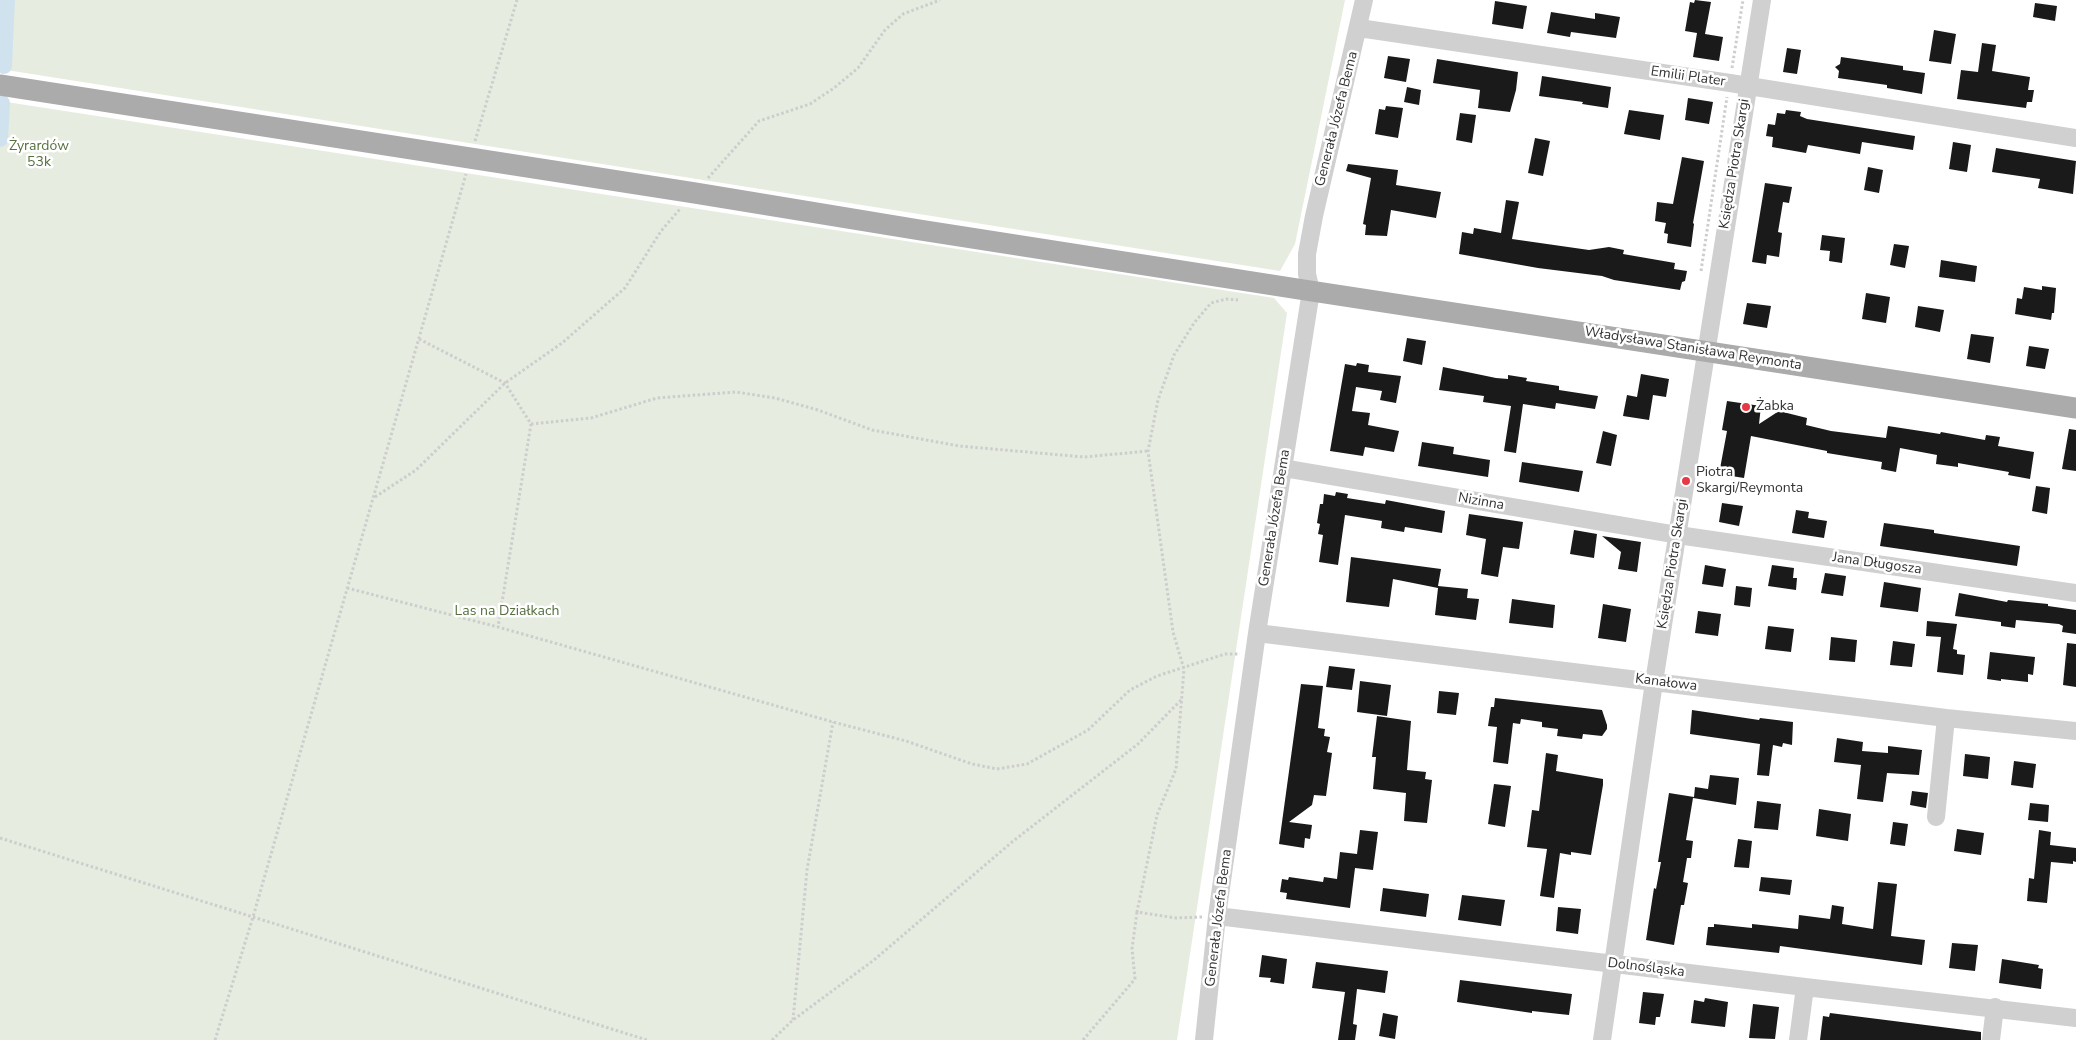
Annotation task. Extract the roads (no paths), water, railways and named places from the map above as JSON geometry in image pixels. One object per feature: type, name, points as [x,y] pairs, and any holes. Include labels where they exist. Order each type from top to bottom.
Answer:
[{"type":"main road","name":"Władysława Stanisława Reymonta","points":[[0,85],[1311,291],[2076,408]]},
{"type":"street","name":"Generała Józefa Bema","points":[[1204,1040],[1217,916],[1257,633],[1311,291],[1307,274],[1306,254],[1364,0]]},
{"type":"street","name":"Księdza Piotra Skargi","points":[[1602,1040],[1654,682],[1762,0]]},
{"type":"street","name":"Emilii Plater","points":[[1359,28],[1730,83],[2076,138]]},
{"type":"street","name":"Nizinna","points":[[1283,468],[1678,536]]},
{"type":"street","name":"Jana Długosza","points":[[1678,536],[2076,593]]},
{"type":"street","name":"Kanałowa","points":[[1257,633],[1946,718],[2076,731]]},
{"type":"street","points":[[1936,817],[1946,718]]},
{"type":"street","name":"Dolnośląska","points":[[1217,916],[2076,1018]]},
{"type":"street","points":[[1798,1040],[1805,987]]},
{"type":"street","points":[[1991,1040],[1995,1007]]},
{"type":"waterway","points":[[4,66],[7,0]]},
{"type":"waterway","points":[[0,139],[2,103]]},
{"type":"place","name":"Żabka","points":[[1746,407]]},
{"type":"place","name":"Piotra Skargi/Reymonta","points":[[1686,481]]},
{"type":"park label","name":"Żyrardów 53k","points":[[39,156]]},
{"type":"park label","name":"Las na Działkach","points":[[507,612]]}]
